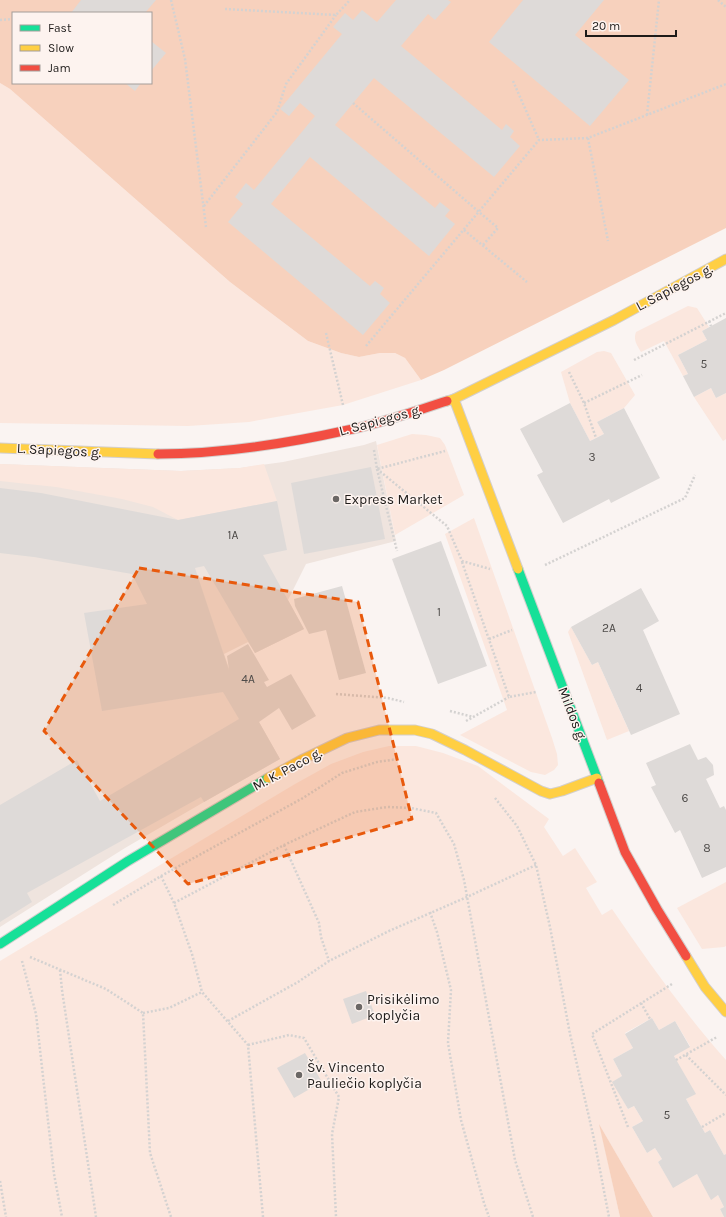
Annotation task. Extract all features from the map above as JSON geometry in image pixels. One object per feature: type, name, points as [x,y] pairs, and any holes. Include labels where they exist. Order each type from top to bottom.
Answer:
[{"type":"street","name":"L. Sapiegos g.","points":[[0,448],[141,454],[187,454],[235,450],[349,430],[454,399],[614,320],[726,259]]},
{"type":"street","name":"Mildos g.","points":[[454,399],[625,852],[694,970],[705,987],[726,1012]]},
{"type":"street","name":"M. K. Paco g.","points":[[0,944],[128,861],[270,777],[347,738],[379,730],[415,730],[432,734],[541,791],[550,794],[597,778]]},
{"type":"path","points":[[171,0],[185,59],[206,227]]},
{"type":"path","points":[[204,206],[277,112],[286,84],[336,15],[350,0]]},
{"type":"path","points":[[647,115],[659,0]]},
{"type":"path","points":[[718,0],[726,7]]},
{"type":"path","points":[[225,9],[336,15]]},
{"type":"path","points":[[0,20],[12,19]]},
{"type":"path","points":[[513,81],[539,140]]},
{"type":"path","points":[[366,346],[539,140],[588,138],[726,84]]},
{"type":"path","points":[[353,103],[498,228],[483,245]]},
{"type":"path","points":[[588,138],[608,241]]},
{"type":"path","points":[[464,230],[527,282]]},
{"type":"path","points":[[634,360],[726,313]]},
{"type":"path","points":[[709,321],[711,326]]},
{"type":"path","points":[[326,333],[343,406]]},
{"type":"path","points":[[557,348],[584,403],[596,438]]},
{"type":"path","points":[[584,403],[642,374]]},
{"type":"path","points":[[377,469],[450,450],[470,442]]},
{"type":"path","points":[[373,445],[377,469],[397,551]]},
{"type":"path","points":[[377,469],[447,526],[462,561],[509,698]]},
{"type":"path","points":[[462,561],[521,577],[685,498],[695,475]]},
{"type":"path","points":[[467,721],[509,698],[563,687]]},
{"type":"path","points":[[108,908],[161,876],[302,798],[342,773],[377,762],[405,757]]},
{"type":"path","points":[[493,794],[517,826],[536,865],[609,1217]]},
{"type":"path","points":[[174,903],[284,845],[355,812],[387,807],[411,808],[436,813],[454,844],[464,880],[515,1160],[533,1217]]},
{"type":"path","points":[[284,845],[319,923],[321,937],[329,961]]},
{"type":"path","points":[[228,1021],[298,982],[329,961],[388,931],[536,865]]},
{"type":"path","points":[[161,876],[174,903],[192,954],[202,992],[248,1045],[264,1217]]},
{"type":"path","points":[[430,912],[437,932],[451,990],[448,1043],[461,1120],[484,1203],[490,1217]]},
{"type":"path","points":[[16,964],[35,952]]},
{"type":"path","points":[[28,956],[106,989],[143,1013],[169,1008],[202,992]]},
{"type":"path","points":[[22,961],[36,1014],[54,1174],[62,1217]]},
{"type":"path","points":[[60,970],[96,1217]]},
{"type":"path","points":[[628,1127],[592,1034],[694,970]]},
{"type":"path","points":[[641,1003],[650,1019]]},
{"type":"path","points":[[143,1013],[150,1153],[171,1217]]},
{"type":"path","points":[[248,1045],[289,1035],[304,1038],[339,1097],[332,1134],[336,1217]]},
{"type":"path","points":[[676,1060],[719,1035]]},
{"type":"path","points":[[686,1055],[726,1095]]},
{"type":"path","points":[[702,1127],[726,1113]]},
{"type":"path","points":[[0,1181],[6,1217]]},
{"type":"highlighted area","points":[[139,568],[358,602],[412,819],[188,884],[44,731]]},
{"type":"shaded area","points":[[0,0],[726,0],[726,228],[444,370],[421,380],[405,358],[395,353],[380,353],[359,357],[341,353],[308,341],[230,282],[10,89],[0,83]]},
{"type":"shaded area","points":[[0,83],[10,89],[230,282],[308,341],[341,353],[359,357],[380,353],[395,353],[405,358],[421,380],[343,405],[249,422],[188,426],[0,423]]},
{"type":"shaded area","points":[[688,306],[697,308],[709,327],[702,331],[707,340],[678,355],[688,374],[683,376],[664,341],[641,352],[635,338],[636,332]]},
{"type":"shaded area","points":[[604,351],[611,353],[635,395],[624,408],[597,422],[604,434],[590,441],[570,403],[561,372],[597,352]]},
{"type":"shaded area","points":[[711,388],[716,398],[726,393],[726,439],[723,441],[694,397]]},
{"type":"shaded area","points":[[412,434],[440,438],[445,445],[464,495],[395,535],[377,445]]},
{"type":"shaded area","points":[[376,441],[396,541],[306,564],[288,600],[304,629],[255,653],[248,642],[224,654],[230,671],[280,759],[125,848],[0,927],[0,464],[181,471],[240,468],[283,462],[364,445]]},
{"type":"shaded area","points":[[0,464],[181,471],[240,468],[264,464],[277,501],[178,520],[153,507],[122,499],[56,487],[0,481]]},
{"type":"shaded area","points":[[474,518],[557,754],[558,765],[554,770],[545,775],[531,772],[460,735],[507,710],[445,534]]},
{"type":"shaded area","points":[[571,627],[592,665],[598,662],[629,731],[607,740],[568,632]]},
{"type":"shaded area","points":[[389,746],[416,746],[443,753],[478,766],[549,819],[544,827],[563,856],[575,848],[597,882],[586,888],[602,915],[612,909],[681,1005],[726,1060],[726,1154],[724,1155],[710,1130],[705,1133],[686,1099],[695,1094],[674,1056],[690,1046],[675,1021],[659,1030],[652,1018],[625,1033],[633,1048],[613,1059],[622,1076],[613,1082],[628,1109],[634,1106],[643,1121],[632,1127],[647,1153],[655,1148],[662,1159],[658,1162],[673,1187],[697,1174],[711,1199],[718,1195],[724,1207],[720,1209],[724,1217],[653,1217],[600,1126],[620,1217],[0,1217],[0,961],[295,784],[331,764],[363,752]]},
{"type":"shaded area","points":[[726,882],[726,946],[702,949],[677,908]]},
{"type":"shaded area","points":[[599,1124],[653,1217],[620,1217]]},
{"type":"building","points":[[81,0],[156,0],[146,12],[72,12]]},
{"type":"building","points":[[396,0],[448,0],[451,2],[435,20],[428,14],[401,46],[502,130],[506,124],[514,131],[510,137],[520,146],[494,177],[374,78],[335,125],[435,208],[440,202],[450,210],[445,216],[455,224],[429,256],[310,157],[271,204],[370,286],[375,281],[384,288],[380,294],[390,303],[363,335],[228,222],[243,204],[235,197],[246,183],[254,190],[315,116],[300,103],[289,116],[280,109],[342,34],[333,27],[345,13],[353,20],[362,10],[377,22]]},
{"type":"building","points":[[523,0],[604,0],[575,35],[629,80],[590,126],[489,42]]},
{"type":"building","points":[[152,42],[166,53],[152,70]]},
{"type":"building","points":[[126,84],[140,84],[135,91]]},
{"type":"building","points":[[726,318],[726,393],[716,398],[711,388],[694,397],[683,376],[688,374],[678,355],[707,340],[702,331]]},
{"type":"building","points":[[570,403],[590,441],[604,434],[597,422],[624,408],[660,478],[611,503],[609,499],[563,523],[537,475],[543,472],[520,429]]},
{"type":"building","name":"Express Market","points":[[371,467],[385,539],[304,554],[291,483]]},
{"type":"building","points":[[0,488],[41,493],[178,520],[277,501],[287,550],[263,555],[304,629],[255,653],[204,566],[195,568],[229,670],[227,656],[248,644],[269,680],[264,682],[267,687],[291,674],[316,716],[292,730],[279,708],[259,722],[280,759],[204,802],[201,797],[27,893],[32,902],[0,922],[0,805],[77,760],[100,801],[239,719],[223,692],[102,711],[84,613],[147,604],[132,574],[34,557],[0,553]]},
{"type":"building","points":[[441,541],[487,666],[438,684],[392,559]]},
{"type":"building","points":[[342,586],[366,673],[339,680],[326,630],[309,634],[295,606],[294,599]]},
{"type":"building","points":[[641,588],[659,621],[643,630],[680,714],[631,735],[598,662],[592,665],[571,627]]},
{"type":"building","points":[[690,744],[698,760],[706,757],[713,765],[714,775],[706,779],[720,808],[724,806],[726,810],[726,867],[702,878],[680,830],[675,833],[651,787],[656,785],[646,763]]},
{"type":"building","name":"Prisikėlimo koplyčia","points":[[366,991],[375,1015],[352,1024],[343,999]]},
{"type":"building","points":[[652,1018],[659,1030],[675,1021],[690,1047],[674,1056],[696,1094],[686,1099],[705,1133],[710,1130],[724,1155],[726,1154],[726,1217],[724,1217],[720,1209],[724,1207],[718,1195],[711,1200],[697,1174],[673,1188],[658,1162],[662,1159],[655,1148],[647,1153],[632,1127],[643,1121],[634,1106],[628,1109],[612,1082],[622,1076],[613,1059],[633,1048],[625,1034]]},
{"type":"building","name":"Šv. Vincento Pauliečio koplyčia","points":[[305,1053],[322,1082],[294,1098],[277,1068]]},
{"type":"traffic: fast","points":[[518,569],[599,783]]},
{"type":"traffic: fast","points":[[0,944],[128,861],[268,778]]},
{"type":"traffic: slow","points":[[447,401],[454,399],[614,320],[726,259]]},
{"type":"traffic: slow","points":[[454,399],[518,569]]},
{"type":"traffic: slow","points":[[0,448],[158,454]]},
{"type":"traffic: slow","points":[[268,778],[347,738],[379,730],[415,730],[432,734],[541,791],[550,794],[597,778]]},
{"type":"traffic: slow","points":[[686,956],[705,987],[726,1012]]},
{"type":"traffic: jam","points":[[158,454],[182,454],[230,450],[301,440],[373,424],[447,401]]},
{"type":"traffic: jam","points":[[599,783],[625,852],[657,909],[686,956]]},
{"type":"place","name":"Express Market","points":[[336,499]]},
{"type":"place","name":"Prisikėlimo koplyčia","points":[[359,1007]]},
{"type":"place","name":"Šv. Vincento Pauliečio koplyčia","points":[[299,1075]]}]
